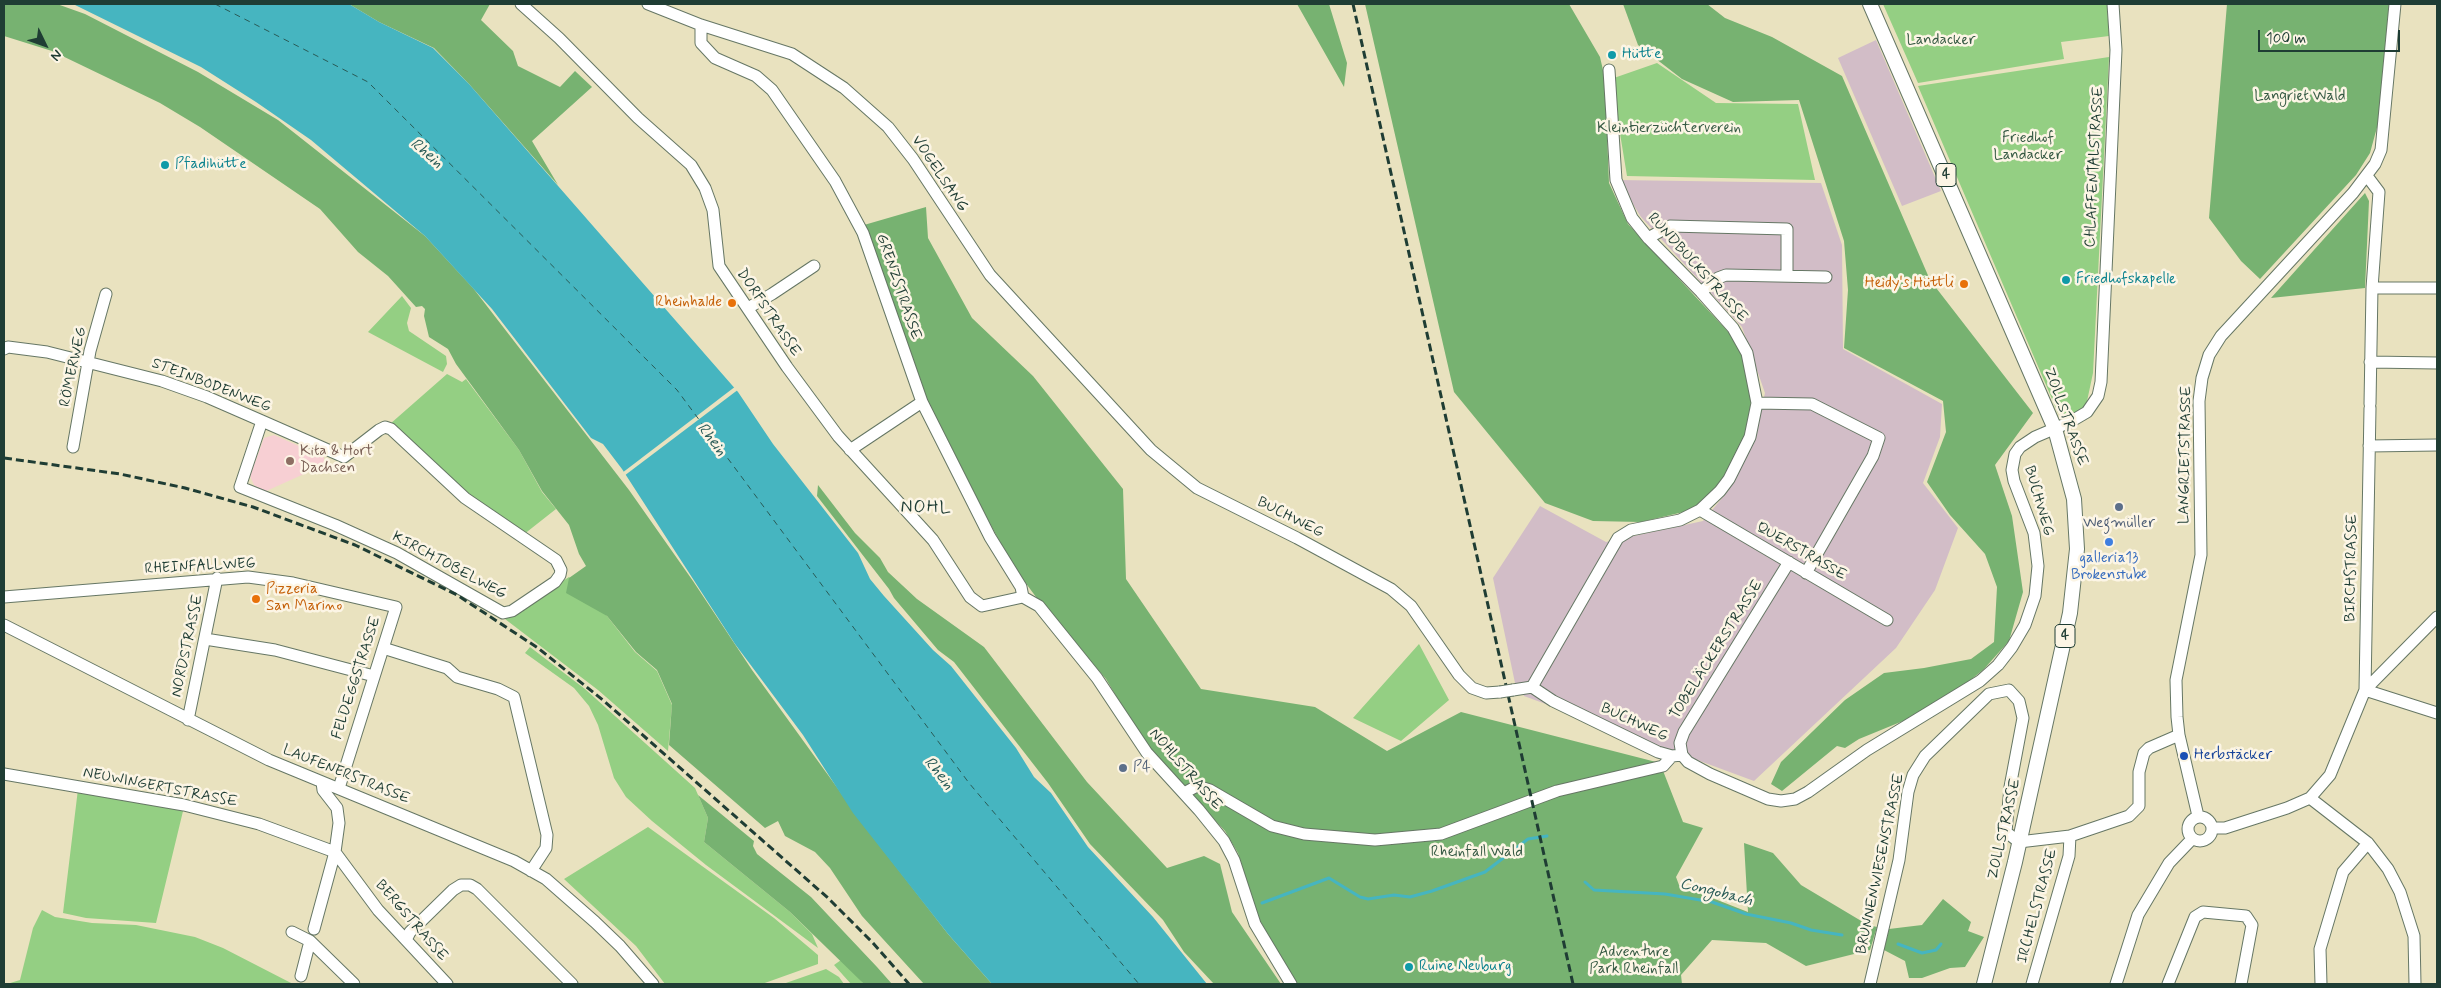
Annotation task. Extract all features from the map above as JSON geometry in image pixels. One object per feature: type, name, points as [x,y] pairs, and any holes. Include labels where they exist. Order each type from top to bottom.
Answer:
[{"type":"main road","name":"ZOLLSTRASSE","points":[[1870,4],[2055,429],[2066,462],[2074,499],[2077,527],[2074,593],[2019,842],[1984,984]]},
{"type":"street","name":"DORFSTRASSE","points":[[521,4],[560,38],[638,118],[691,165],[705,188],[713,210],[718,266],[787,367],[850,450],[933,540],[974,601],[982,606],[1023,596]]},
{"type":"street","name":"VOGELSANG","points":[[648,4],[701,26],[792,54],[844,88],[888,127],[913,159],[990,275],[1106,402]]},
{"type":"street","name":"CHLAFFENTALSTRASSE","points":[[2055,429],[2087,412],[2098,396],[2101,382],[2116,50],[2113,4]]},
{"type":"street","name":"LANGRIETSTRASSE","points":[[2198,816],[2176,717],[2176,680],[2200,555],[2199,401],[2202,378],[2210,355],[2233,322],[2367,176],[2381,150],[2395,4]]},
{"type":"street","name":"GRENZSTRASSE","points":[[701,26],[701,43],[715,58],[756,76],[772,90],[835,181],[863,233],[922,402],[990,536],[1021,587],[1023,596]]},
{"type":"street","name":"RUNDBUCKSTRASSE","points":[[1532,687],[1618,538],[1631,530],[1680,520],[1700,510],[1729,478],[1750,437],[1757,403],[1751,367],[1739,338],[1725,318],[1648,238],[1632,218],[1616,180],[1609,70]]},
{"type":"street","name":"BIRCHSTRASSE","points":[[2365,690],[2372,288],[2379,192],[2367,176]]},
{"type":"street","points":[[1648,238],[1670,226],[1787,229],[1787,276]]},
{"type":"street","points":[[748,308],[814,266]]},
{"type":"street","points":[[1701,292],[1718,278],[1726,275],[1826,277]]},
{"type":"street","points":[[2372,288],[2437,288]]},
{"type":"street","name":"RÖMERWEG","points":[[73,447],[89,362],[106,294]]},
{"type":"street","name":"STEINBODENWEG","points":[[4,349],[8,347],[47,352],[181,387],[344,457],[386,427]]},
{"type":"street","points":[[2370,362],[2437,363]]},
{"type":"street","points":[[850,450],[922,402]]},
{"type":"street","name":"BUCHWEG","points":[[1106,402],[1151,450],[1197,488],[1297,538],[1391,589],[1411,606],[1459,675],[1472,688],[1486,693],[1532,687],[1553,701],[1658,752],[1677,756],[1710,774],[1768,799],[1781,801],[1795,798],[1822,783],[1867,750],[1980,682],[2012,648],[2024,625],[2035,596],[2038,566],[2034,532],[2014,481],[2012,462],[2015,454],[2025,442],[2055,429]]},
{"type":"street","points":[[1757,403],[1812,404],[1878,438],[1873,456],[1806,572]]},
{"type":"street","name":"KIRCHTOBELWEG","points":[[262,421],[240,487],[335,525],[397,553],[500,612],[512,611],[558,579],[561,570],[556,560],[465,498],[395,431],[386,427]]},
{"type":"street","points":[[2370,446],[2437,445]]},
{"type":"street","name":"QUERSTRASSE","points":[[1700,510],[1887,620]]},
{"type":"street","name":"TOBELÄCKERSTRASSE","points":[[1677,756],[1684,732],[1789,562]]},
{"type":"street","name":"RHEINFALLWEG","points":[[4,597],[217,578],[248,577],[293,583],[396,607]]},
{"type":"street","name":"NORDSTRASSE","points":[[188,720],[217,578]]},
{"type":"street","name":"NOHLSTRASSE","points":[[1023,596],[1039,606],[1096,678],[1147,753],[1184,793],[1224,841],[1234,860],[1255,924],[1292,984]]},
{"type":"street","name":"FELDEGGSTRASSE","points":[[339,788],[396,607]]},
{"type":"street","points":[[2212,828],[2225,828],[2287,808],[2310,798],[2330,775],[2365,690],[2437,617]]},
{"type":"street","name":"LAUFENERSTRASSE","points":[[4,626],[269,760],[503,856],[546,879],[596,922],[627,952],[653,984]]},
{"type":"street","points":[[205,639],[275,650],[374,676]]},
{"type":"street","points":[[383,648],[447,668],[457,677],[498,689],[514,697],[547,835],[546,848],[531,871]]},
{"type":"street","name":"BRUNNENWIESENSTRASSE","points":[[1870,984],[1899,860],[1908,792],[1913,775],[1925,756],[1989,694],[2009,690],[2019,701],[2023,718],[2010,787],[2006,832],[2019,842]]},
{"type":"street","points":[[2365,690],[2437,713]]},
{"type":"street","points":[[2019,842],[2070,836],[2129,816],[2136,810],[2139,800],[2141,761],[2144,754],[2149,748],[2179,735]]},
{"type":"street","points":[[1184,793],[1197,786],[1210,790],[1272,826],[1304,834],[1375,840],[1441,834],[1558,791],[1663,766],[1677,756]]},
{"type":"street","name":"NEUWINGERTSTRASSE","points":[[4,774],[198,808],[260,824],[335,852]]},
{"type":"street","points":[[314,928],[335,852],[338,812],[334,801],[323,790],[322,782]]},
{"type":"street","points":[[2310,798],[2368,844],[2388,869],[2400,892],[2414,936],[2415,984]]},
{"type":"street","points":[[2198,816],[2209,821],[2212,828],[2207,839],[2200,841],[2192,839],[2187,827],[2191,820],[2198,816]]},
{"type":"street","name":"IRCHELSTRASSE","points":[[2032,984],[2069,856],[2070,836]]},
{"type":"street","points":[[2116,984],[2138,914],[2169,863],[2192,839]]},
{"type":"street","points":[[2321,984],[2320,949],[2343,872],[2368,844]]},
{"type":"street","name":"BERGSTRASSE","points":[[335,852],[378,910],[447,984]]},
{"type":"street","points":[[406,940],[410,932],[453,890],[461,885],[470,885],[477,889],[572,984]]},
{"type":"street","points":[[2168,984],[2195,917],[2203,912],[2246,916],[2252,925],[2240,984]]},
{"type":"street","points":[[292,932],[310,941],[354,984]]},
{"type":"street","points":[[302,976],[310,941]]},
{"type":"shaded area","points":[[1876,40],[1941,191],[1902,206],[1838,58]]},
{"type":"shaded area","points":[[1618,180],[1821,183],[1842,245],[1843,349],[1942,404],[1940,437],[1923,483],[1958,528],[1935,590],[1896,648],[1754,781],[1524,696],[1515,683],[1493,578],[1540,506],[1606,542],[1703,521],[1728,491],[1754,438],[1765,393],[1742,327],[1641,217]]},
{"type":"shaded area","name":"Kita & Hort Dachsen","points":[[274,435],[324,457],[324,465],[264,492],[254,485],[250,476],[264,438]]},
{"type":"green space","points":[[4,4],[57,4],[85,14],[198,72],[278,120],[425,236],[473,288],[629,490],[752,670],[870,833],[948,934],[992,984],[924,984],[862,916],[830,868],[815,852],[785,836],[778,821],[765,828],[669,745],[672,704],[657,670],[636,652],[607,616],[566,593],[569,578],[586,566],[579,554],[569,525],[542,491],[519,450],[456,364],[448,349],[429,337],[424,316],[425,309],[422,306],[416,307],[388,276],[358,252],[320,209],[200,127],[160,103],[52,51],[4,36]]},
{"type":"green space","points":[[349,4],[490,4],[481,20],[513,51],[518,66],[560,87],[575,71],[592,87],[532,141],[558,185],[469,84],[434,48],[379,22]]},
{"type":"green space","points":[[1297,4],[1329,4],[1347,63],[1344,87]]},
{"type":"green space","points":[[1365,4],[1569,4],[1600,57],[1608,92],[1609,183],[1628,224],[1733,337],[1747,367],[1751,402],[1745,438],[1730,476],[1696,509],[1641,522],[1593,521],[1545,503],[1454,392]]},
{"type":"green space","points":[[1623,4],[1707,4],[1725,18],[1772,37],[1842,76],[1930,280],[2033,413],[1995,465],[2012,516],[2023,592],[2009,641],[1984,669],[1946,700],[1925,712],[1859,739],[1845,748],[1837,746],[1782,791],[1771,784],[1781,762],[1845,700],[1884,673],[1971,659],[1994,642],[1997,587],[1985,554],[1950,515],[1927,482],[1946,432],[1943,401],[1844,348],[1848,290],[1844,241],[1799,100],[1733,102],[1682,79],[1638,45]]},
{"type":"green space","name":"Landacker","points":[[1883,4],[2107,4],[2109,36],[2061,42],[2064,59],[1918,83]]},
{"type":"green space","name":"Langriet Wald","points":[[2227,4],[2389,4],[2379,120],[2370,153],[2356,175],[2260,279],[2241,261],[2209,218]]},
{"type":"green space","name":"Friedhof Landacker","points":[[2109,57],[2093,373],[2086,406],[2071,415],[2058,413],[1918,86]]},
{"type":"green space","name":"Kleintierzüchterverein","points":[[1657,63],[1716,103],[1798,104],[1815,180],[1627,176],[1611,79]]},
{"type":"green space","points":[[2365,193],[2369,201],[2365,288],[2271,298]]},
{"type":"green space","name":"Rheinfall Wald","points":[[926,207],[928,238],[972,318],[1033,376],[1123,489],[1126,579],[1201,689],[1315,707],[1387,751],[1461,712],[1660,763],[1683,822],[1703,828],[1676,877],[1679,885],[1748,912],[1744,843],[1773,853],[1801,885],[1868,925],[1877,927],[1870,950],[1806,966],[1766,943],[1712,940],[1681,975],[1682,984],[1297,984],[1259,919],[1238,853],[1225,831],[1147,748],[1106,679],[1036,597],[1011,563],[934,418],[911,365],[864,225]]},
{"type":"green space","points":[[402,296],[411,308],[407,323],[409,331],[446,356],[447,364],[443,372],[368,332]]},
{"type":"green space","points":[[447,374],[462,382],[466,379],[519,450],[542,492],[556,509],[523,535],[467,497],[390,424]]},
{"type":"green space","points":[[818,485],[855,533],[880,558],[888,572],[917,599],[984,647],[1087,782],[1167,868],[1204,856],[1220,864],[1232,912],[1281,984],[1214,984],[1184,952],[1163,920],[1090,844],[1048,783],[954,662],[938,650],[894,598],[817,496]]},
{"type":"green space","points":[[569,577],[607,616],[635,652],[657,671],[672,705],[668,751],[598,690],[505,619]]},
{"type":"green space","points":[[1419,644],[1449,700],[1401,741],[1353,718]]},
{"type":"green space","points":[[530,647],[585,689],[695,788],[708,818],[704,842],[790,912],[812,934],[818,948],[706,865],[626,797],[614,778],[598,725],[589,706],[574,688],[525,653]]},
{"type":"green space","points":[[78,789],[184,807],[156,923],[86,918],[63,913]]},
{"type":"green space","points":[[698,795],[754,841],[753,846],[757,854],[811,897],[892,984],[864,984],[790,912],[704,842],[708,818]]},
{"type":"green space","points":[[648,827],[774,918],[818,955],[818,964],[762,984],[665,984],[636,946],[564,879]]},
{"type":"green space","points":[[1943,899],[1971,922],[1968,931],[1984,937],[1965,967],[1950,968],[1922,978],[1909,978],[1905,961],[1884,950],[1889,929],[1922,925]]},
{"type":"green space","points":[[42,910],[55,917],[92,923],[136,925],[195,937],[223,948],[293,984],[7,984],[20,980],[33,928]]},
{"type":"green space","points":[[841,960],[864,984],[851,984],[834,965]]},
{"type":"green space","points":[[826,969],[839,977],[844,984],[783,984]]},
{"type":"water","name":"Rhein","points":[[73,4],[349,4],[379,22],[433,48],[469,84],[738,392],[773,444],[858,553],[870,579],[933,650],[951,666],[1016,748],[1034,777],[1051,793],[1088,847],[1153,917],[1207,984],[992,984],[948,934],[853,813],[803,735],[735,644],[622,469],[603,444],[591,438],[492,309],[425,236],[311,140],[256,102],[201,67]]},
{"type":"pier","points":[[736,386],[739,389],[624,476],[622,473]]},
{"type":"waterway","name":"Congobach","points":[[1262,903],[1329,878],[1360,897],[1368,899],[1394,895],[1410,897],[1485,872],[1528,839],[1547,836]]},
{"type":"waterway","name":"Congobach","points":[[1585,882],[1594,890],[1665,894],[1712,902],[1746,914],[1791,923],[1811,930],[1842,935]]},
{"type":"waterway","name":"Congobach","points":[[1898,944],[1922,953],[1936,950],[1941,944]]},
{"type":"ferry route","points":[[215,4],[368,82],[677,390],[969,783],[1139,984]]},
{"type":"railway","points":[[1353,4],[1573,984]]},
{"type":"railway","points":[[4,458],[120,474],[185,488],[253,507],[355,545],[457,595],[538,648],[604,701],[828,898],[873,943],[909,984]]},
{"type":"place","name":"Hütte","points":[[1612,55]]},
{"type":"place","name":"Pfadihütte","points":[[165,165]]},
{"type":"place","name":"Friedhofskapelle","points":[[2066,280]]},
{"type":"place","name":"Heidy's Hüttli","points":[[1964,284]]},
{"type":"place","name":"Rheinhalde","points":[[732,303]]},
{"type":"place","name":"Kita & Hort Dachsen","points":[[290,461]]},
{"type":"place","name":"Wegmüller","points":[[2119,507]]},
{"type":"place","name":"galleria13 Brokenstube","points":[[2109,542]]},
{"type":"place","name":"Pizzeria San Marino","points":[[256,599]]},
{"type":"place","name":"Herbstäcker","points":[[2184,756]]},
{"type":"place","name":"P4","points":[[1123,768]]},
{"type":"place","name":"Ruine Neuburg","points":[[1409,967]]},
{"type":"district","name":"NOHL","points":[[926,508]]},
{"type":"park label","name":"Adventure Park Rheinfall","points":[[1634,962]]}]
